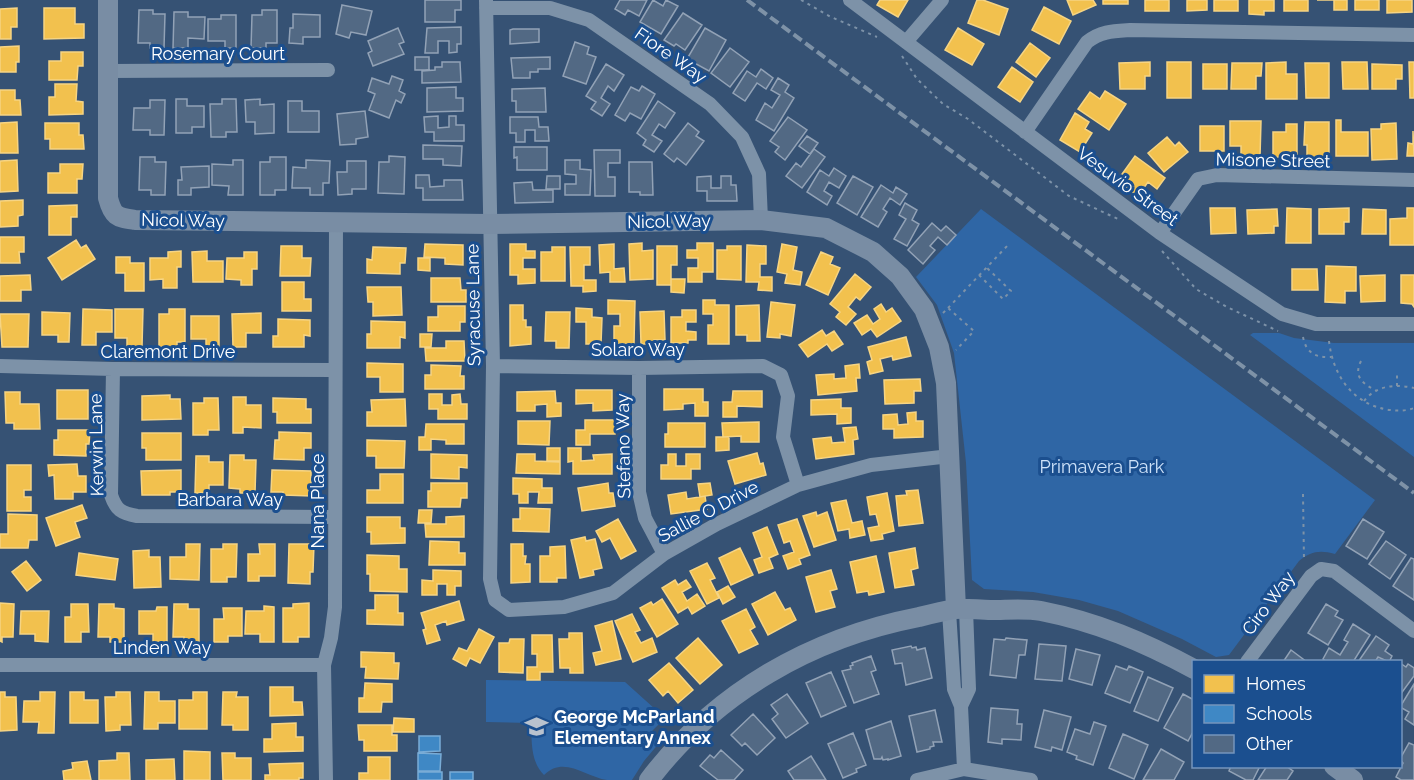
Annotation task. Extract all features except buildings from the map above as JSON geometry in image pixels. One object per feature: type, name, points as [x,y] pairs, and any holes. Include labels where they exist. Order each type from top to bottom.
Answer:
[{"type":"street","name":"Nicol Way","points":[[108,0],[108,198],[111,211],[119,218],[489,224],[761,220],[826,228],[873,252],[900,276],[924,309],[939,347],[946,383],[957,610],[954,689],[961,706],[964,769]]},
{"type":"street","name":"Vesuvio Street","points":[[850,0],[903,48],[1025,132],[1160,233],[1282,314],[1316,324],[1414,324]]},
{"type":"street","points":[[903,48],[942,0]]},
{"type":"street","name":"Fiore Way","points":[[486,4],[550,8],[589,20],[710,104],[742,137],[759,174],[761,220]]},
{"type":"street","name":"Syracuse Lane","points":[[486,4],[493,366],[490,579],[495,600]]},
{"type":"street","points":[[1025,132],[1088,42],[1097,34],[1130,30],[1414,35]]},
{"type":"street","name":"Rosemary Court","points":[[108,71],[328,70]]},
{"type":"street","name":"Misone Street","points":[[1160,233],[1198,179],[1217,175],[1414,180]]},
{"type":"street","name":"Nana Place","points":[[326,780],[324,665],[331,638],[335,607],[336,222]]},
{"type":"street","name":"Claremont Drive","points":[[0,366],[335,370]]},
{"type":"street","name":"Solaro Way","points":[[493,366],[639,368],[763,366],[782,375],[788,396],[783,437],[798,485]]},
{"type":"street","name":"Stefano Way","points":[[639,368],[639,492],[645,518],[664,554]]},
{"type":"street","name":"Kerwin Lane","points":[[113,369],[111,495],[116,508],[123,514],[161,516]]},
{"type":"street","name":"Sallie O Drive","points":[[495,600],[509,610],[564,607],[613,593],[664,554],[717,524],[798,485],[871,465],[950,456]]},
{"type":"street","name":"Barbara Way","points":[[161,516],[334,517]]},
{"type":"street","name":"Ciro Way","points":[[1248,660],[1311,576],[1321,569],[1334,571],[1414,631]]},
{"type":"street","points":[[649,780],[680,742],[699,724],[772,670],[851,634],[957,610],[1039,610],[1105,627],[1142,642],[1192,668]]},
{"type":"street","name":"Linden Way","points":[[0,664],[324,665]]},
{"type":"street","points":[[1337,768],[1353,780]]},
{"type":"street","points":[[917,780],[964,769],[1031,780]]},
{"type":"path","points":[[801,0],[831,17],[879,38]]},
{"type":"path","points":[[903,48],[917,79],[943,104],[968,119],[1069,196],[1122,222]]},
{"type":"path","points":[[939,318],[1009,244]]},
{"type":"path","points":[[1161,250],[1196,289],[1227,307],[1278,331]]},
{"type":"path","points":[[980,275],[1003,299],[1011,291],[987,268]]},
{"type":"path","points":[[948,308],[974,331],[951,355]]},
{"type":"path","points":[[1303,337],[1306,349],[1312,354],[1332,357]]},
{"type":"path","points":[[1329,340],[1338,374],[1345,384],[1364,401],[1387,409],[1414,408]]},
{"type":"path","points":[[1361,361],[1358,376],[1361,381],[1377,391]]},
{"type":"path","points":[[1397,372],[1397,386]]},
{"type":"path","points":[[1364,401],[1382,388],[1397,386],[1414,388]]},
{"type":"path","points":[[1303,494],[1304,561]]},
{"type":"green space","name":"Primavera Park","points":[[981,209],[1375,500],[1335,554],[1316,552],[1299,561],[1229,655],[1216,657],[1182,639],[1118,611],[1079,600],[1033,592],[984,589],[972,580],[966,463],[954,353],[937,305],[916,277]]},
{"type":"green space","points":[[1279,333],[1294,338],[1334,343],[1414,343],[1414,457],[1250,335]]},
{"type":"green space","points":[[486,680],[625,682],[665,718],[650,733],[660,742],[632,780],[607,780],[567,767],[552,769],[544,775],[534,757],[531,723],[486,722]]},
{"type":"railway","points":[[747,0],[1414,493]]},
{"type":"place","name":"George McParland Elementary Annex","points":[[536,726]]}]
